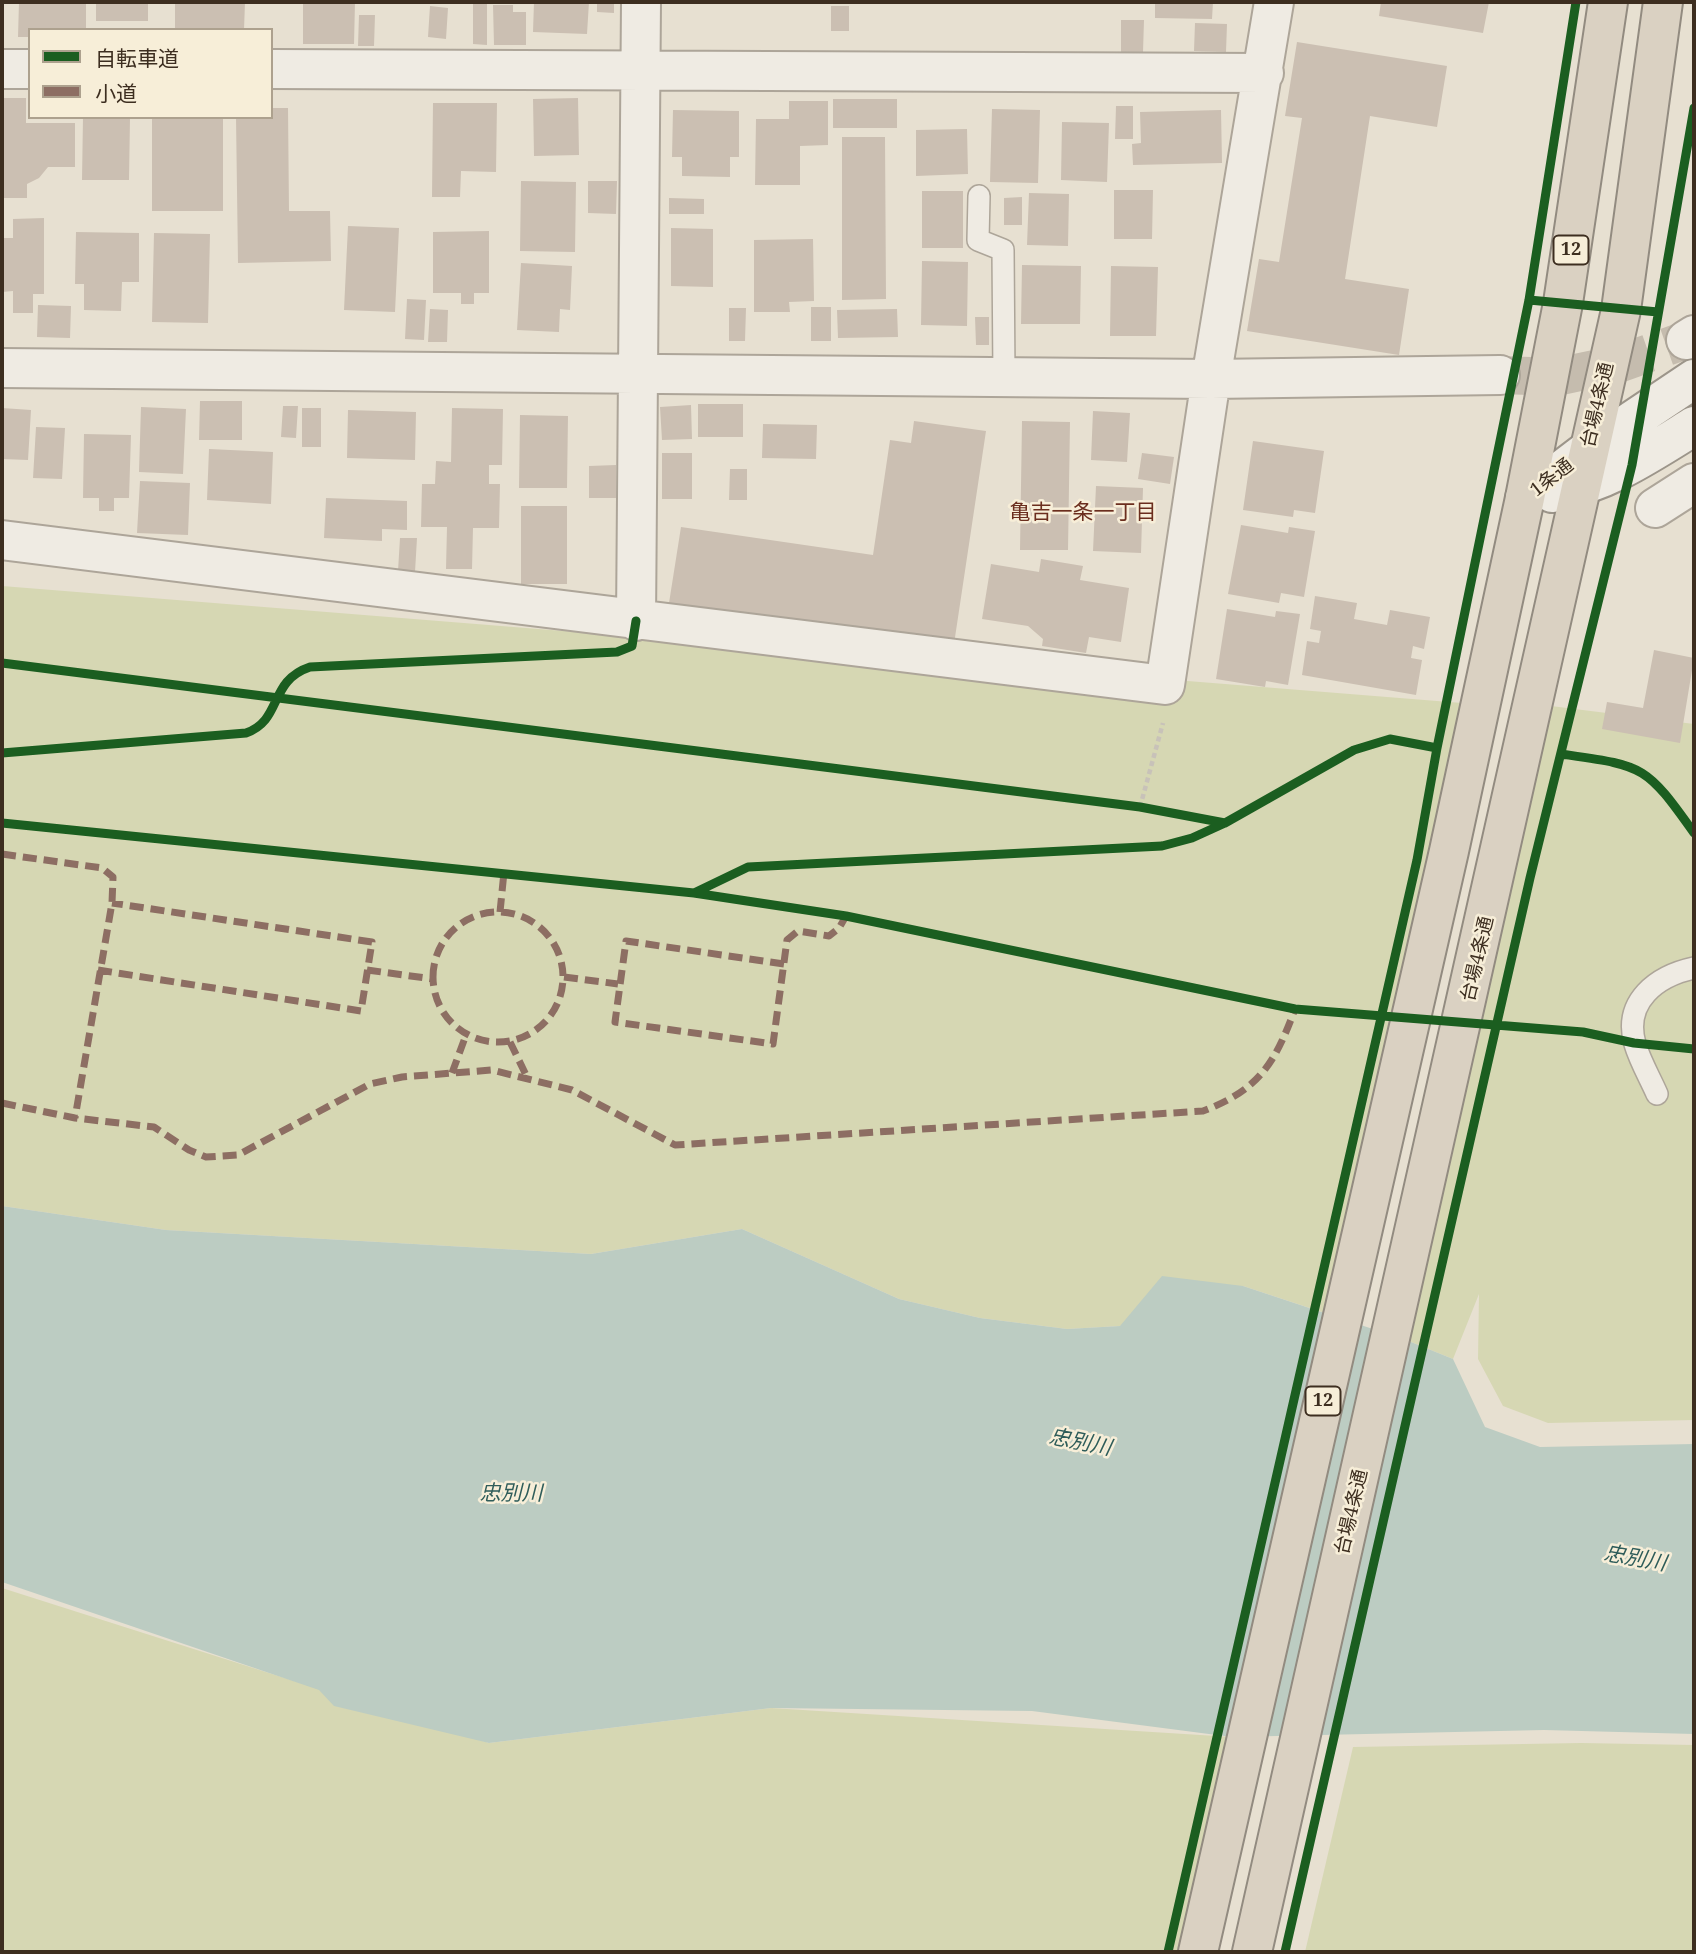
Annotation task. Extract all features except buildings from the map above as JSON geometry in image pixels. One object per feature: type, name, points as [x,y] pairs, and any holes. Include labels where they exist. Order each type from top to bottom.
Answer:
[{"type":"highway","name":"12","points":[[1198,1952],[1449,851],[1525,498],[1563,303],[1608,2]]},
{"type":"highway","name":"台場4条通","points":[[1252,1952],[1499,863],[1579,489],[1621,310],[1663,2]]},
{"type":"street","points":[[636,621],[641,2]]},
{"type":"street","points":[[2,540],[1165,685],[1211,379],[1274,2]]},
{"type":"street","points":[[2,69],[28,69]]},
{"type":"street","points":[[273,69],[1264,73]]},
{"type":"street","points":[[2,368],[1211,379],[1500,375]]},
{"type":"street","name":"1条通","points":[[1525,498],[1588,450],[1694,379]]},
{"type":"street","name":"1条通","points":[[1525,498],[1579,489],[1632,465],[1694,426]]},
{"type":"street","points":[[1656,508],[1694,483]]},
{"type":"lane","points":[[979,196],[978,240],[1003,250],[1004,377]]},
{"type":"lane","points":[[1657,1094],[1634,1043],[1633,1015],[1644,994],[1657,981],[1694,968]]},
{"type":"path","points":[[1140,807],[1163,721]]},
{"type":"path","points":[[1126,805],[1152,809]]},
{"type":"green space","points":[[2,586],[1462,703],[1328,1314],[1243,1286],[1120,1326],[1067,1329],[980,1318],[899,1299],[742,1229],[591,1254],[166,1230],[2,1206]]},
{"type":"green space","points":[[1551,706],[1694,724],[1694,1420],[1548,1423],[1503,1406],[1478,1359],[1479,1294],[1453,1359],[1406,1340]]},
{"type":"green space","points":[[2,1588],[489,1743],[771,1708],[1232,1737],[1183,1952],[2,1952]]},
{"type":"green space","points":[[1581,1743],[1694,1745],[1694,1952],[1305,1952],[1353,1747]]},
{"type":"water","name":"忠別川","points":[[2,1206],[166,1230],[591,1254],[742,1229],[899,1299],[980,1318],[1067,1329],[1120,1326],[1162,1276],[1243,1286],[1406,1340],[1453,1359],[1485,1427],[1540,1447],[1694,1444],[1694,1734],[1544,1730],[1232,1737],[1032,1711],[771,1708],[489,1743],[334,1706],[319,1690],[2,1582]]},
{"type":"tunnel","points":[[1500,375],[1556,377],[1618,364],[1686,340]]},
{"type":"marked path","points":[[2,854],[102,868],[113,877],[112,903],[75,1118]]},
{"type":"marked path","points":[[500,912],[504,872]]},
{"type":"marked path","points":[[98,970],[361,1011],[372,942],[112,903]]},
{"type":"marked path","points":[[498,912],[523,917],[544,931],[558,952],[563,977],[558,1002],[544,1023],[523,1037],[498,1042],[473,1037],[452,1023],[438,1002],[433,977],[438,952],[452,931],[473,917],[498,912]]},
{"type":"marked path","points":[[784,964],[626,941],[615,1022],[773,1044],[787,940],[798,931],[829,936],[839,928],[846,916]]},
{"type":"marked path","points":[[367,970],[433,979]]},
{"type":"marked path","points":[[564,977],[618,984]]},
{"type":"marked path","points":[[2,1103],[75,1118],[154,1127],[189,1150],[206,1157],[238,1155],[370,1084],[402,1077],[492,1070],[572,1090],[675,1145],[1203,1111],[1238,1094],[1262,1072],[1280,1045],[1295,1009]]},
{"type":"marked path","points":[[452,1073],[466,1035]]},
{"type":"marked path","points":[[510,1042],[527,1077]]},
{"type":"cycle path","points":[[1168,1952],[1417,860],[1437,748],[1529,300],[1576,2]]},
{"type":"cycle path","points":[[1285,1952],[1530,878],[1632,465],[1694,108]]},
{"type":"cycle path","points":[[1529,300],[1658,312]]},
{"type":"cycle path","points":[[2,753],[246,733],[266,719],[287,681],[310,667],[617,652],[632,646],[636,621]]},
{"type":"cycle path","points":[[2,663],[1140,807],[1225,823],[1354,750],[1390,739],[1437,748]]},
{"type":"cycle path","points":[[1561,754],[1610,762],[1640,772],[1664,793],[1694,833]]},
{"type":"cycle path","points":[[2,823],[694,893],[846,916],[1295,1009],[1583,1032],[1634,1043],[1694,1049]]},
{"type":"cycle path","points":[[694,893],[748,867],[1162,846],[1192,838],[1225,823]]},
{"type":"district","name":"亀吉一条一丁目","points":[[1083,513]]}]
